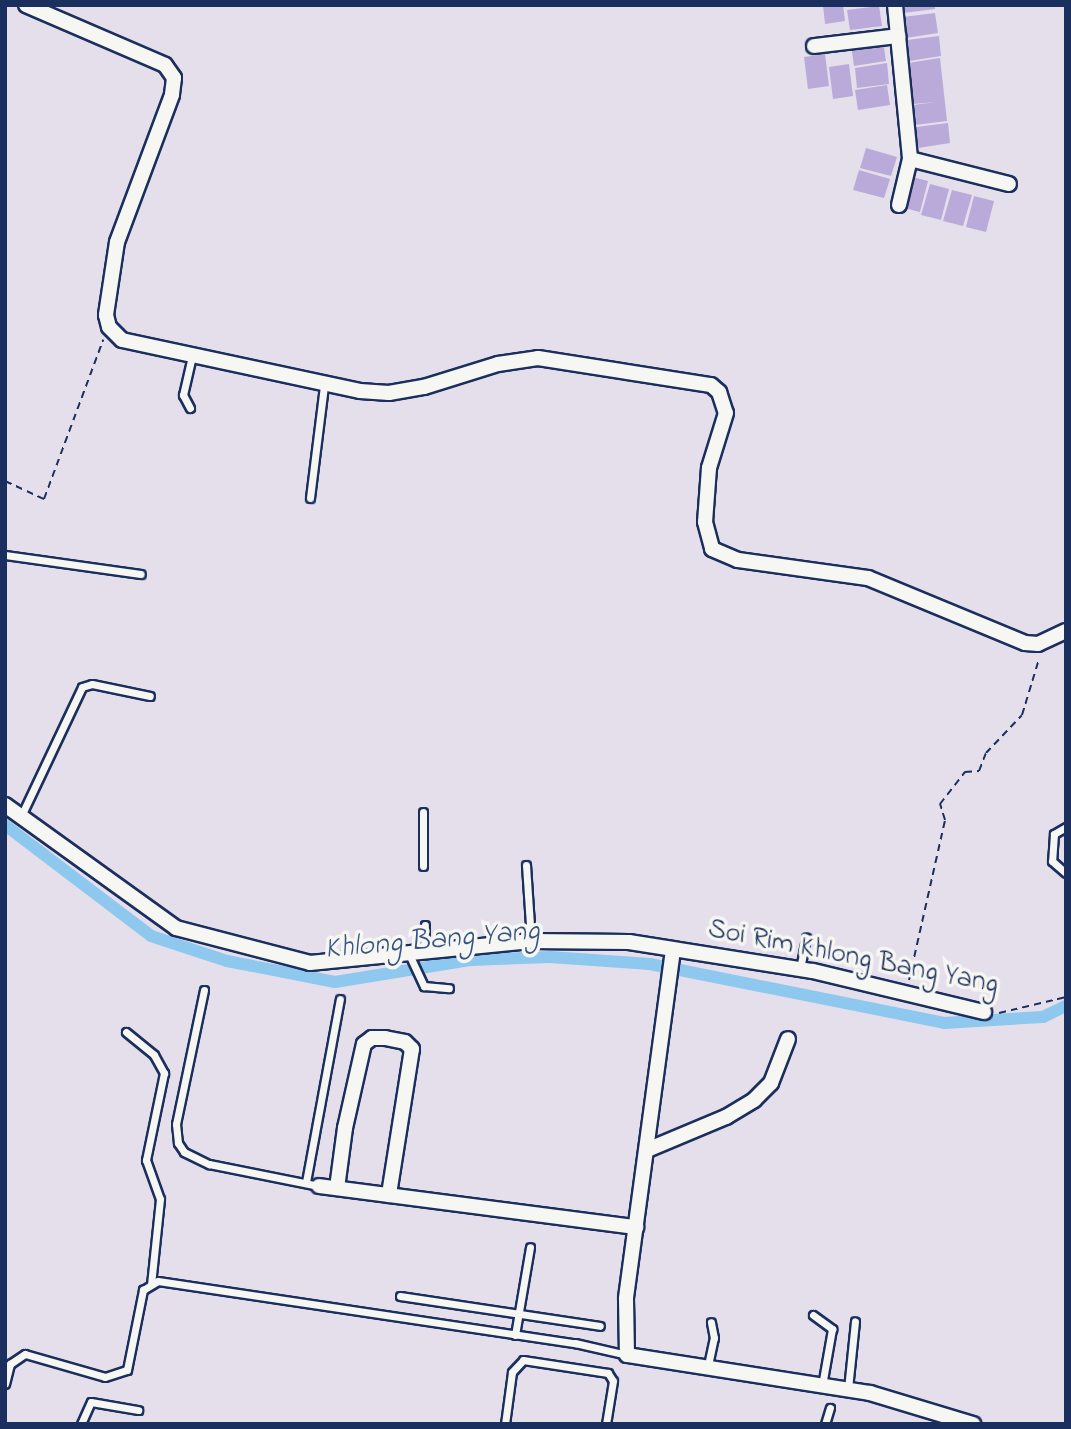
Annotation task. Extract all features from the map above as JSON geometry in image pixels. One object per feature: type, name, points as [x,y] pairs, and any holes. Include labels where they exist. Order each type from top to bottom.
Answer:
[{"type":"street","points":[[26,5],[165,65],[174,78],[172,95],[117,242],[106,296],[109,327],[129,343],[324,385],[389,393],[538,358],[711,385],[719,392],[726,413],[709,468],[705,522],[712,548],[738,560],[868,578],[1025,643],[1038,644],[1066,631]]},
{"type":"street","points":[[895,5],[910,159],[899,205]]},
{"type":"street","points":[[814,46],[898,36]]},
{"type":"street","points":[[910,159],[1009,184]]},
{"type":"street","name":"Soi Rim Khlong Bang Yang","points":[[5,805],[22,814],[176,928],[310,963],[410,957],[424,950],[531,941],[629,942],[673,953],[800,969],[984,1012]]},
{"type":"street","points":[[673,953],[626,1299],[626,1355],[707,1370],[848,1390],[933,1409],[973,1424]]},
{"type":"street","points":[[337,1188],[345,1128],[364,1044],[372,1038],[386,1038],[412,1049],[389,1195]]},
{"type":"street","points":[[647,1150],[726,1117],[754,1100],[771,1083],[788,1039]]},
{"type":"street","points":[[313,1184],[636,1227]]},
{"type":"lane","points":[[190,408],[183,395],[192,356]]},
{"type":"lane","points":[[310,498],[324,385]]},
{"type":"lane","points":[[5,555],[141,574]]},
{"type":"lane","points":[[22,814],[82,687],[92,684],[150,696]]},
{"type":"lane","points":[[423,812],[423,866]]},
{"type":"lane","points":[[1066,827],[1054,834],[1052,860],[1066,873]]},
{"type":"lane","points":[[526,865],[531,941]]},
{"type":"lane","points":[[424,950],[425,925]]},
{"type":"lane","points":[[800,969],[806,938]]},
{"type":"lane","points":[[410,957],[422,983],[449,988]]},
{"type":"lane","points":[[204,990],[176,1124],[178,1143],[184,1152],[209,1164],[313,1184],[340,999]]},
{"type":"lane","points":[[126,1032],[154,1055],[164,1073],[146,1160],[160,1199],[151,1284]]},
{"type":"lane","points":[[515,1335],[530,1247]]},
{"type":"lane","points":[[5,1384],[10,1364],[25,1354],[85,1374],[116,1377],[127,1370],[143,1290],[151,1284],[170,1281],[626,1355]]},
{"type":"lane","points":[[400,1296],[600,1326]]},
{"type":"lane","points":[[813,1315],[832,1329],[822,1386]]},
{"type":"lane","points":[[848,1390],[855,1321]]},
{"type":"lane","points":[[707,1370],[714,1338],[711,1322]]},
{"type":"lane","points":[[505,1424],[512,1372],[523,1360],[608,1373],[613,1381],[606,1424]]},
{"type":"lane","points":[[81,1424],[91,1402],[138,1410]]},
{"type":"lane","points":[[825,1424],[830,1408]]},
{"type":"path","points":[[5,481],[44,499],[109,327]]},
{"type":"path","points":[[905,995],[945,820],[940,804],[965,772],[979,771],[986,753],[1022,715],[1037,673],[1038,644]]},
{"type":"path","name":"Soi Rim Khlong Bang Yang","points":[[984,1012],[1001,1014],[1066,997]]},
{"type":"building","points":[[823,5],[843,5],[845,21],[825,24]]},
{"type":"building","points":[[902,5],[935,5],[935,9],[903,13]]},
{"type":"building","points":[[879,6],[882,26],[850,30],[847,10]]},
{"type":"building","points":[[935,13],[938,33],[906,38],[903,17]]},
{"type":"building","points":[[939,36],[941,56],[909,61],[907,40]]},
{"type":"building","points":[[883,41],[886,61],[854,66],[851,45]]},
{"type":"building","points":[[825,54],[829,86],[808,89],[804,57]]},
{"type":"building","points":[[940,58],[947,121],[915,125],[913,105],[936,102],[913,104],[908,63]]},
{"type":"building","points":[[887,63],[889,84],[857,88],[855,68]]},
{"type":"building","points":[[849,64],[853,96],[833,99],[829,67]]},
{"type":"building","points":[[887,85],[890,105],[858,110],[855,90]]},
{"type":"building","points":[[948,123],[950,143],[918,148],[916,127]]},
{"type":"building","points":[[866,148],[897,157],[891,176],[860,168]]},
{"type":"building","points":[[859,170],[890,179],[884,198],[853,190]]},
{"type":"building","points":[[908,176],[928,181],[920,212],[900,207]]},
{"type":"building","points":[[930,184],[949,189],[941,220],[921,215]]},
{"type":"building","points":[[952,190],[972,195],[963,226],[943,221]]},
{"type":"building","points":[[974,196],[994,201],[986,232],[966,227]]},
{"type":"waterway","name":"Khlong Bang Yang","points":[[5,825],[151,936],[227,961],[335,982],[471,960],[550,957],[650,964],[944,1023],[1043,1017],[1066,1006]]}]
